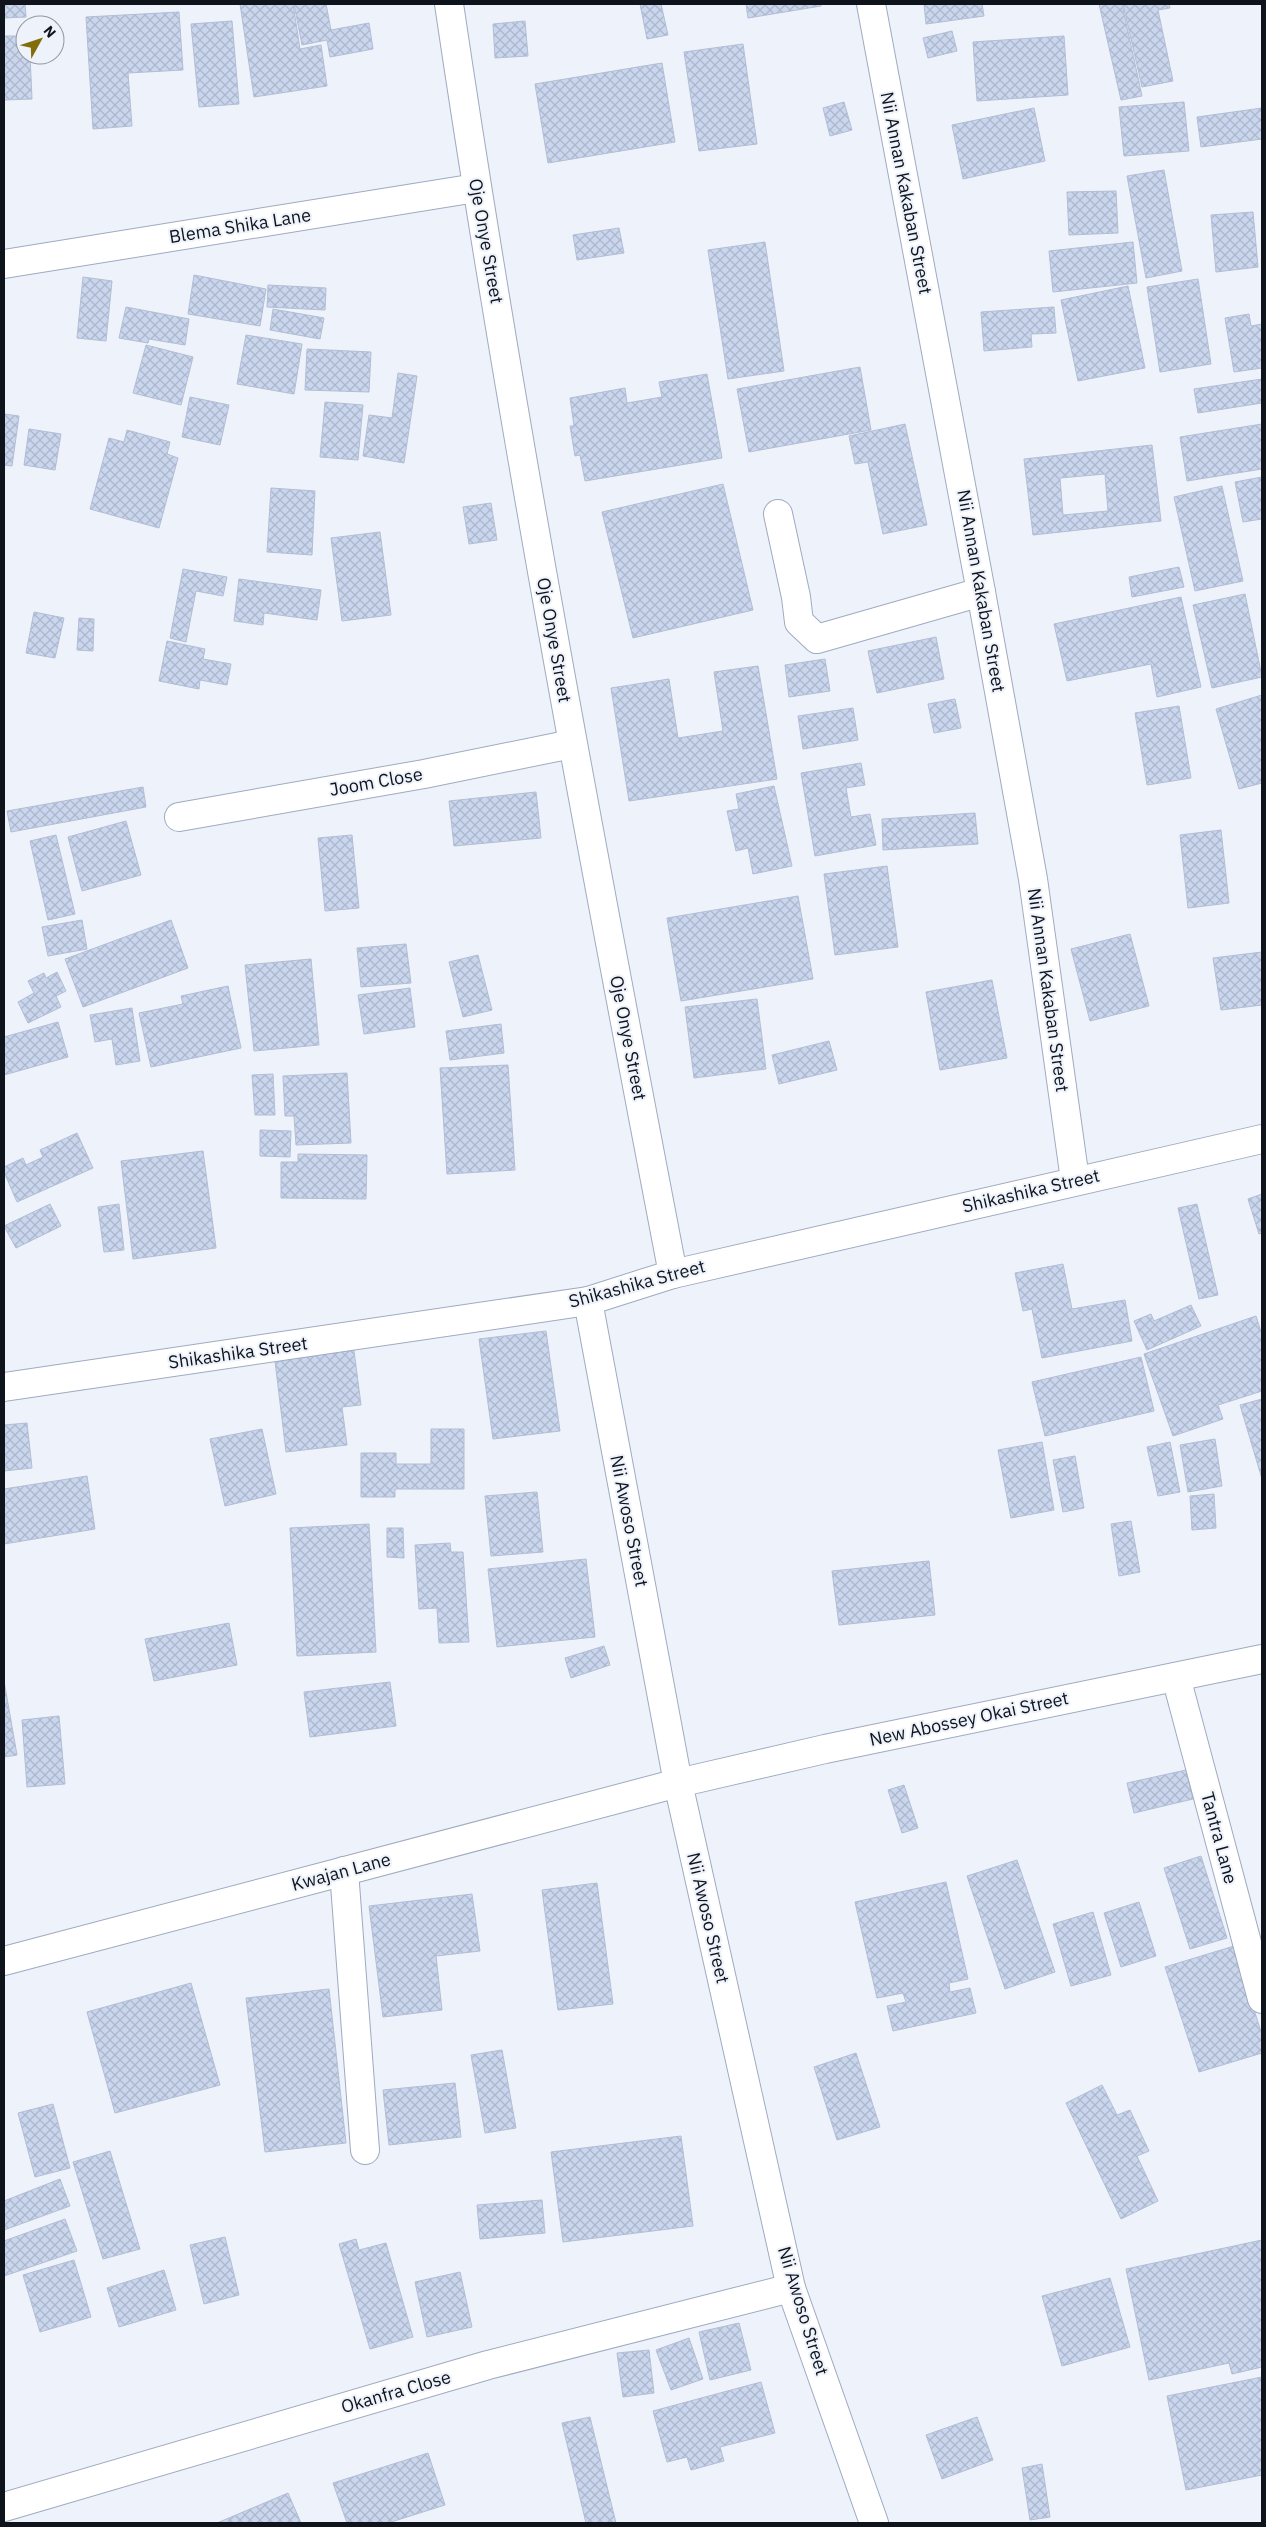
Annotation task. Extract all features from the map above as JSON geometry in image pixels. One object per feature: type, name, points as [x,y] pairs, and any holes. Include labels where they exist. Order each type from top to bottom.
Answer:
[{"type":"street","name":"Oje Onye Street","points":[[449,4],[476,188],[572,744],[673,1274]]},
{"type":"street","name":"Nii Annan Kakaban Street","points":[[871,4],[982,592],[1033,880],[1075,1180]]},
{"type":"street","name":"Blema Shika Lane","points":[[4,264],[476,188]]},
{"type":"street","points":[[778,514],[796,597],[799,622],[818,639],[982,592]]},
{"type":"street","name":"Joom Close","points":[[179,817],[424,774],[572,744]]},
{"type":"street","name":"Shikashika Street","points":[[4,1388],[588,1301],[673,1274],[1075,1180],[1262,1139]]},
{"type":"street","name":"Nii Awoso Street","points":[[588,1301],[678,1783],[791,2288],[874,2523]]},
{"type":"street","name":"New Abossey Okai Street","points":[[678,1783],[825,1749],[1262,1659]]},
{"type":"street","name":"Tantra Lane","points":[[1176,1677],[1262,1999]]},
{"type":"street","name":"Kwajan Lane","points":[[4,1961],[678,1783]]},
{"type":"street","points":[[344,1871],[364,2150]]},
{"type":"street","name":"Okanfra Close","points":[[4,2507],[488,2365],[791,2288]]},
{"type":"building","points":[[4,4],[25,4],[26,15],[4,18]]},
{"type":"building","points":[[240,4],[293,4],[300,49],[321,45],[327,86],[254,97]]},
{"type":"building","points":[[294,4],[326,4],[331,30],[369,23],[373,49],[330,57],[327,40],[302,45]]},
{"type":"building","points":[[640,4],[661,4],[668,35],[647,39]]},
{"type":"building","points":[[746,4],[821,4],[821,6],[748,18]]},
{"type":"building","points":[[924,4],[982,4],[984,16],[926,24]]},
{"type":"building","points":[[1099,4],[1122,4],[1142,96],[1121,100]]},
{"type":"building","points":[[1123,4],[1169,4],[1170,8],[1158,10],[1173,81],[1142,87]]},
{"type":"building","points":[[179,12],[183,70],[128,73],[132,126],[93,129],[86,17]]},
{"type":"building","points":[[232,21],[239,104],[199,107],[191,24]]},
{"type":"building","points":[[525,21],[528,56],[495,58],[493,24]]},
{"type":"building","points":[[952,31],[957,51],[928,58],[923,38]]},
{"type":"building","points":[[4,36],[15,36],[15,65],[30,65],[32,99],[4,100]]},
{"type":"building","points":[[1064,36],[1068,95],[977,101],[973,42]]},
{"type":"building","points":[[743,44],[757,144],[699,151],[684,52]]},
{"type":"building","points":[[662,63],[675,142],[548,163],[535,84]]},
{"type":"building","points":[[844,102],[852,130],[830,136],[823,108]]},
{"type":"building","points":[[1184,102],[1189,151],[1124,156],[1119,107]]},
{"type":"building","points":[[1034,108],[1045,161],[963,179],[952,125]]},
{"type":"building","points":[[1262,108],[1262,139],[1201,147],[1197,117]]},
{"type":"building","points":[[1164,170],[1182,271],[1146,278],[1127,176]]},
{"type":"building","points":[[1116,191],[1118,233],[1069,235],[1067,192]]},
{"type":"building","points":[[1253,212],[1258,267],[1216,272],[1211,215]]},
{"type":"building","points":[[619,228],[624,253],[577,260],[573,235]]},
{"type":"building","points":[[765,242],[784,371],[728,379],[708,250]]},
{"type":"building","points":[[1133,242],[1137,283],[1053,292],[1049,251]]},
{"type":"building","points":[[194,275],[266,289],[260,326],[188,314]]},
{"type":"building","points":[[83,277],[112,281],[106,341],[77,338]]},
{"type":"building","points":[[1198,279],[1211,364],[1160,372],[1147,287]]},
{"type":"building","points":[[268,285],[326,288],[325,310],[267,307]]},
{"type":"building","points":[[1128,286],[1145,368],[1078,381],[1061,300]]},
{"type":"building","points":[[126,307],[189,319],[185,345],[149,339],[148,343],[119,338]]},
{"type":"building","points":[[1054,307],[1056,333],[1031,334],[1032,347],[984,351],[981,312]]},
{"type":"building","points":[[273,309],[324,318],[320,339],[270,330]]},
{"type":"building","points":[[1249,314],[1251,326],[1262,324],[1262,368],[1234,372],[1225,318]]},
{"type":"building","points":[[246,335],[302,344],[294,394],[237,384]]},
{"type":"building","points":[[146,345],[193,357],[181,405],[133,393]]},
{"type":"building","points":[[307,349],[371,352],[369,392],[305,390]]},
{"type":"building","points":[[860,367],[871,430],[749,452],[737,389]]},
{"type":"building","points":[[398,373],[417,376],[404,463],[363,456],[369,415],[392,418]]},
{"type":"building","points":[[707,374],[722,458],[585,481],[580,455],[575,456],[570,426],[574,426],[570,398],[625,388],[627,403],[662,397],[659,382]]},
{"type":"building","points":[[1262,379],[1262,403],[1198,413],[1194,389]]},
{"type":"building","points":[[190,397],[229,405],[220,445],[182,437]]},
{"type":"building","points":[[325,402],[363,405],[358,460],[320,457]]},
{"type":"building","points":[[4,414],[19,416],[12,466],[4,465]]},
{"type":"building","points":[[905,424],[927,525],[883,534],[868,462],[855,464],[849,436]]},
{"type":"building","points":[[1262,424],[1262,469],[1187,481],[1180,437]]},
{"type":"building","points":[[29,429],[61,434],[55,470],[24,465]]},
{"type":"building","points":[[127,430],[170,442],[167,454],[178,458],[159,528],[90,509],[109,438],[124,442]]},
{"type":"building","points":[[1152,445],[1161,521],[1033,535],[1024,459]],"holes":[[[1105,474],[1108,511],[1063,515],[1060,478]]]},
{"type":"building","points":[[1262,477],[1262,519],[1243,522],[1235,482]]},
{"type":"building","points":[[723,484],[753,610],[633,638],[602,512]]},
{"type":"building","points":[[1222,486],[1243,581],[1195,591],[1174,497]]},
{"type":"building","points":[[271,488],[315,491],[312,555],[267,552]]},
{"type":"building","points":[[491,503],[497,540],[469,544],[463,507]]},
{"type":"building","points":[[380,532],[391,615],[342,621],[331,538]]},
{"type":"building","points":[[1179,567],[1184,587],[1132,597],[1129,577]]},
{"type":"building","points":[[183,569],[227,577],[223,596],[196,591],[186,642],[170,638]]},
{"type":"building","points":[[239,579],[321,590],[317,620],[264,613],[263,625],[234,621]]},
{"type":"building","points":[[1245,594],[1262,677],[1212,688],[1193,605]]},
{"type":"building","points":[[1181,597],[1201,687],[1157,697],[1151,664],[1067,681],[1054,624]]},
{"type":"building","points":[[34,612],[64,618],[55,658],[26,653]]},
{"type":"building","points":[[79,618],[94,619],[93,651],[77,650]]},
{"type":"building","points":[[936,637],[944,679],[877,693],[868,651]]},
{"type":"building","points":[[167,641],[205,649],[203,659],[231,664],[227,685],[200,680],[199,689],[159,681]]},
{"type":"building","points":[[825,659],[830,691],[789,697],[785,665]]},
{"type":"building","points":[[758,666],[777,779],[629,801],[611,688],[669,679],[678,738],[723,731],[714,672]]},
{"type":"building","points":[[1262,695],[1262,783],[1239,789],[1216,709]]},
{"type":"building","points":[[955,699],[961,728],[934,733],[928,704]]},
{"type":"building","points":[[1179,706],[1191,778],[1147,785],[1135,713]]},
{"type":"building","points":[[853,708],[858,740],[803,749],[798,716]]},
{"type":"building","points":[[861,763],[865,785],[846,788],[851,817],[870,814],[876,845],[815,856],[801,773]]},
{"type":"building","points":[[774,786],[792,866],[753,874],[748,848],[736,851],[727,811],[739,809],[736,794]]},
{"type":"building","points":[[143,787],[146,807],[11,832],[7,811]]},
{"type":"building","points":[[536,792],[541,838],[454,846],[449,801]]},
{"type":"building","points":[[975,813],[978,844],[883,850],[882,819]]},
{"type":"building","points":[[126,821],[141,875],[82,891],[68,837]]},
{"type":"building","points":[[1221,830],[1229,903],[1188,908],[1180,835]]},
{"type":"building","points":[[56,835],[75,914],[48,920],[30,841]]},
{"type":"building","points":[[352,835],[359,908],[325,911],[318,838]]},
{"type":"building","points":[[887,866],[898,947],[835,955],[824,874]]},
{"type":"building","points":[[798,896],[813,979],[681,1001],[667,918]]},
{"type":"building","points":[[82,920],[87,949],[48,956],[42,927]]},
{"type":"building","points":[[171,920],[188,968],[83,1007],[65,959]]},
{"type":"building","points":[[1130,934],[1149,1006],[1090,1021],[1071,949]]},
{"type":"building","points":[[406,944],[411,983],[361,987],[357,948]]},
{"type":"building","points":[[1262,952],[1262,1005],[1221,1010],[1213,958]]},
{"type":"building","points":[[478,955],[492,1010],[463,1017],[449,962]]},
{"type":"building","points":[[311,959],[319,1045],[254,1051],[245,965]]},
{"type":"building","points":[[57,972],[66,991],[56,996],[61,1007],[28,1023],[18,1002],[34,993],[28,981],[44,973],[46,978]]},
{"type":"building","points":[[992,980],[1007,1058],[940,1070],[926,992]]},
{"type":"building","points":[[228,986],[241,1048],[151,1067],[139,1013],[183,1004],[181,996]]},
{"type":"building","points":[[410,988],[415,1027],[364,1034],[358,995]]},
{"type":"building","points":[[757,999],[766,1069],[694,1078],[685,1007]]},
{"type":"building","points":[[132,1008],[140,1061],[116,1065],[112,1039],[95,1042],[90,1015]]},
{"type":"building","points":[[58,1022],[68,1057],[4,1075],[4,1037]]},
{"type":"building","points":[[501,1024],[504,1053],[450,1060],[446,1031]]},
{"type":"building","points":[[829,1041],[837,1070],[779,1084],[772,1055]]},
{"type":"building","points":[[508,1065],[515,1170],[447,1174],[440,1068]]},
{"type":"building","points":[[347,1073],[351,1143],[296,1145],[294,1116],[285,1116],[283,1076]]},
{"type":"building","points":[[273,1074],[275,1115],[255,1115],[252,1075]]},
{"type":"building","points":[[260,1130],[291,1131],[290,1157],[260,1156]]},
{"type":"building","points":[[77,1133],[93,1168],[17,1202],[4,1172],[4,1167],[23,1158],[26,1165],[43,1157],[40,1150]]},
{"type":"building","points":[[203,1151],[216,1248],[133,1259],[121,1161]]},
{"type":"building","points":[[298,1154],[367,1155],[366,1199],[281,1198],[281,1162],[298,1162]]},
{"type":"building","points":[[1262,1194],[1262,1233],[1259,1234],[1248,1199]]},
{"type":"building","points":[[50,1204],[61,1226],[16,1248],[4,1226]]},
{"type":"building","points":[[119,1204],[124,1250],[104,1252],[98,1207]]},
{"type":"building","points":[[1197,1204],[1218,1295],[1199,1299],[1178,1208]]},
{"type":"building","points":[[1063,1264],[1072,1309],[1125,1300],[1132,1341],[1042,1358],[1032,1309],[1023,1311],[1015,1273]]},
{"type":"building","points":[[1191,1305],[1201,1326],[1147,1350],[1134,1321],[1151,1314],[1154,1321]]},
{"type":"building","points":[[1256,1316],[1262,1335],[1262,1391],[1218,1405],[1223,1419],[1173,1436],[1144,1354]]},
{"type":"building","points":[[546,1331],[560,1431],[493,1439],[479,1339]]},
{"type":"building","points":[[353,1343],[361,1405],[342,1407],[347,1445],[286,1452],[274,1353]]},
{"type":"building","points":[[1141,1357],[1154,1411],[1045,1436],[1032,1382]]},
{"type":"building","points":[[1262,1399],[1262,1479],[1240,1405]]},
{"type":"building","points":[[27,1423],[32,1468],[4,1471],[4,1425]]},
{"type":"building","points":[[262,1429],[276,1494],[225,1506],[210,1439]]},
{"type":"building","points":[[431,1429],[464,1429],[464,1489],[395,1489],[395,1497],[361,1497],[361,1453],[396,1453],[396,1464],[431,1464]]},
{"type":"building","points":[[1215,1439],[1222,1486],[1188,1492],[1180,1445]]},
{"type":"building","points":[[1042,1442],[1054,1510],[1011,1518],[998,1450]]},
{"type":"building","points":[[1170,1442],[1180,1492],[1158,1496],[1147,1447]]},
{"type":"building","points":[[1075,1456],[1084,1508],[1063,1512],[1053,1460]]},
{"type":"building","points":[[87,1476],[95,1529],[4,1544],[4,1489]]},
{"type":"building","points":[[537,1492],[543,1552],[491,1556],[485,1496]]},
{"type":"building","points":[[1214,1494],[1216,1528],[1192,1530],[1190,1496]]},
{"type":"building","points":[[1131,1521],[1140,1572],[1119,1576],[1111,1524]]},
{"type":"building","points":[[369,1524],[376,1652],[297,1656],[290,1528]]},
{"type":"building","points":[[387,1528],[403,1528],[404,1558],[387,1557]]},
{"type":"building","points":[[450,1543],[451,1552],[463,1552],[469,1642],[439,1643],[437,1608],[419,1609],[415,1545]]},
{"type":"building","points":[[586,1559],[595,1637],[497,1647],[488,1569]]},
{"type":"building","points":[[929,1561],[935,1615],[839,1625],[832,1571]]},
{"type":"building","points":[[229,1623],[237,1665],[154,1681],[145,1639]]},
{"type":"building","points":[[604,1646],[610,1665],[571,1678],[565,1658]]},
{"type":"building","points":[[4,1681],[17,1755],[4,1757]]},
{"type":"building","points":[[390,1682],[396,1726],[310,1737],[304,1692]]},
{"type":"building","points":[[59,1716],[65,1784],[27,1787],[22,1720]]},
{"type":"building","points":[[1186,1770],[1193,1799],[1134,1813],[1127,1783]]},
{"type":"building","points":[[904,1785],[918,1828],[902,1833],[888,1790]]},
{"type":"building","points":[[1201,1856],[1227,1938],[1190,1949],[1164,1868]]},
{"type":"building","points":[[1017,1860],[1055,1972],[1005,1989],[967,1876]]},
{"type":"building","points":[[946,1882],[968,1979],[949,1983],[950,1992],[970,1988],[976,2013],[893,2031],[887,2006],[906,2002],[903,1993],[877,1998],[855,1902]]},
{"type":"building","points":[[597,1883],[613,2004],[558,2010],[542,1890]]},
{"type":"building","points":[[472,1894],[480,1951],[436,1956],[442,2010],[383,2017],[369,1906]]},
{"type":"building","points":[[1139,1902],[1156,1956],[1121,1967],[1104,1913]]},
{"type":"building","points":[[1093,1912],[1111,1975],[1071,1986],[1053,1924]]},
{"type":"building","points":[[1234,1946],[1262,2035],[1262,2053],[1199,2072],[1165,1967]]},
{"type":"building","points":[[191,1983],[220,2085],[115,2113],[87,2012]]},
{"type":"building","points":[[329,1989],[346,2143],[265,2152],[246,1998]]},
{"type":"building","points":[[502,2050],[516,2128],[485,2133],[471,2055]]},
{"type":"building","points":[[856,2053],[880,2127],[837,2140],[814,2067]]},
{"type":"building","points":[[455,2083],[461,2137],[389,2145],[383,2090]]},
{"type":"building","points":[[1102,2085],[1117,2115],[1130,2110],[1149,2151],[1137,2156],[1158,2201],[1121,2219],[1066,2103]]},
{"type":"building","points":[[53,2104],[70,2168],[35,2177],[18,2113]]},
{"type":"building","points":[[681,2136],[693,2226],[563,2242],[551,2152]]},
{"type":"building","points":[[110,2151],[140,2249],[103,2259],[73,2162]]},
{"type":"building","points":[[60,2179],[70,2206],[4,2230],[4,2201]]},
{"type":"building","points":[[542,2200],[545,2233],[480,2239],[477,2205]]},
{"type":"building","points":[[65,2219],[77,2251],[4,2276],[4,2241]]},
{"type":"building","points":[[225,2237],[239,2295],[204,2304],[190,2245]]},
{"type":"building","points":[[356,2239],[359,2250],[386,2243],[413,2337],[370,2349],[339,2244]]},
{"type":"building","points":[[1262,2240],[1262,2367],[1232,2374],[1229,2363],[1149,2380],[1126,2269]]},
{"type":"building","points":[[74,2260],[91,2317],[40,2332],[23,2275]]},
{"type":"building","points":[[164,2270],[176,2310],[119,2327],[107,2288]]},
{"type":"building","points":[[460,2272],[472,2327],[427,2337],[415,2282]]},
{"type":"building","points":[[1110,2278],[1130,2347],[1062,2366],[1042,2296]]},
{"type":"building","points":[[739,2323],[751,2370],[710,2380],[699,2332]]},
{"type":"building","points":[[689,2338],[703,2379],[671,2390],[656,2350]]},
{"type":"building","points":[[649,2350],[654,2393],[623,2397],[617,2353]]},
{"type":"building","points":[[1262,2377],[1262,2475],[1186,2490],[1167,2396]]},
{"type":"building","points":[[761,2382],[775,2433],[720,2447],[724,2461],[691,2470],[687,2457],[667,2462],[653,2411]]},
{"type":"building","points":[[590,2417],[616,2523],[586,2523],[562,2423]]},
{"type":"building","points":[[977,2417],[993,2460],[942,2479],[926,2435]]},
{"type":"building","points":[[428,2453],[445,2505],[388,2523],[347,2523],[333,2483]]},
{"type":"building","points":[[1042,2464],[1050,2517],[1030,2520],[1022,2468]]},
{"type":"building","points":[[288,2493],[301,2523],[217,2523]]}]
